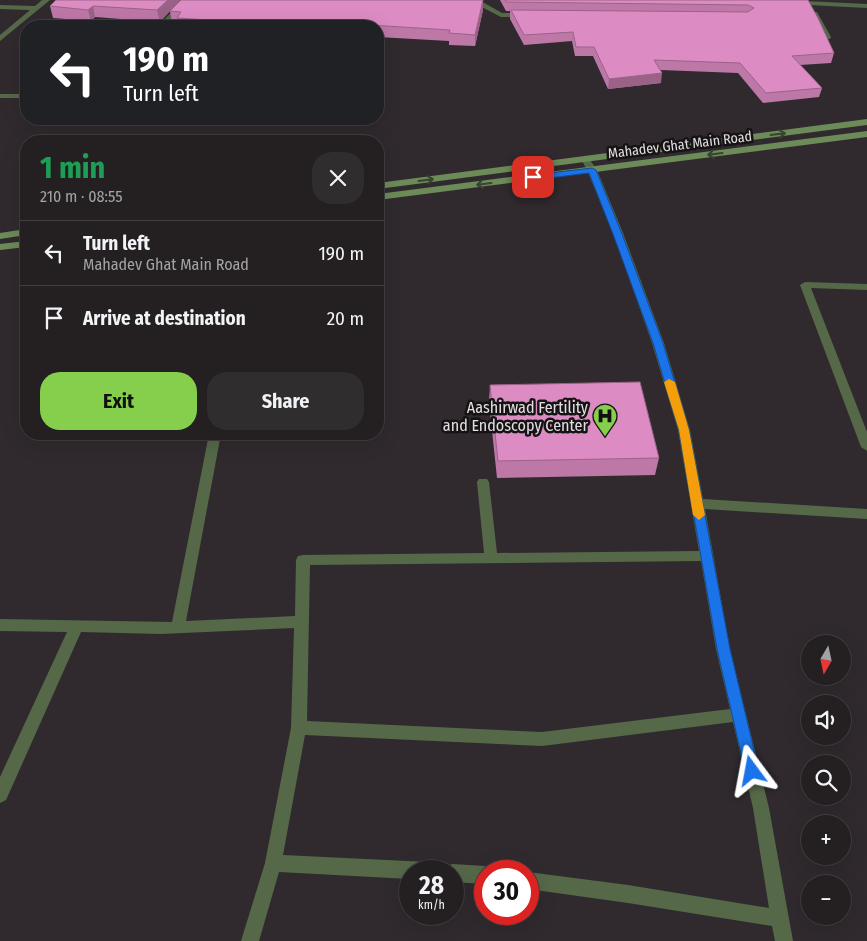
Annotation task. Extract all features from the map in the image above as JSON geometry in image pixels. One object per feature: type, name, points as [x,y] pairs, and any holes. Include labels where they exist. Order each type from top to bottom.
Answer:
[{"type":"street","points":[[22,20],[46,0]]},
{"type":"street","points":[[168,20],[187,0]]},
{"type":"street","points":[[447,0],[476,1],[501,15],[539,15]]},
{"type":"street","points":[[827,36],[808,3],[867,6]]},
{"type":"street","points":[[0,7],[36,8]]},
{"type":"street","points":[[0,39],[20,22]]},
{"type":"street","points":[[0,96],[20,96]]},
{"type":"street","points":[[384,185],[588,165],[867,122]]},
{"type":"street","name":"Mahadev Ghat Main Road","points":[[384,196],[588,165],[867,134]]},
{"type":"street","points":[[588,165],[618,234],[658,343],[684,430],[723,649],[761,808],[784,941]]},
{"type":"street","points":[[0,236],[20,233]]},
{"type":"street","points":[[0,247],[20,245]]},
{"type":"street","points":[[867,287],[805,285],[867,447]]},
{"type":"street","points":[[178,627],[214,440]]},
{"type":"street","points":[[483,482],[491,558]]},
{"type":"street","points":[[697,504],[867,514]]},
{"type":"street","points":[[250,941],[273,863],[299,728],[304,560],[707,556]]},
{"type":"street","points":[[0,625],[178,627],[302,622]]},
{"type":"street","points":[[0,796],[77,626]]},
{"type":"street","points":[[299,728],[542,739],[738,715]]},
{"type":"street","points":[[273,863],[399,870]]},
{"type":"street","points":[[539,882],[780,918]]},
{"type":"building","points":[[56,0],[168,0],[157,10],[93,6],[88,10],[50,6]]},
{"type":"building","points":[[181,0],[483,0],[475,35],[449,33],[450,30],[384,26],[384,20],[208,20],[177,18],[181,12],[170,11]]},
{"type":"building","points":[[505,0],[808,0],[834,53],[792,56],[822,88],[766,93],[740,63],[654,60],[662,73],[609,79],[594,47],[576,47],[573,32],[524,35],[511,10],[748,12],[754,8],[748,5],[506,2]]},
{"type":"building","points":[[640,382],[659,458],[498,461],[490,385]]},
{"type":"slow traffic","points":[[669,382],[684,430],[699,515]]},
{"type":"place","name":"Aashirwad Fertility and Endoscopy Center","points":[[605,437]]},
{"type":"route","points":[[533,177],[592,170],[618,234],[658,343],[684,430],[723,649],[752,771]]}]
